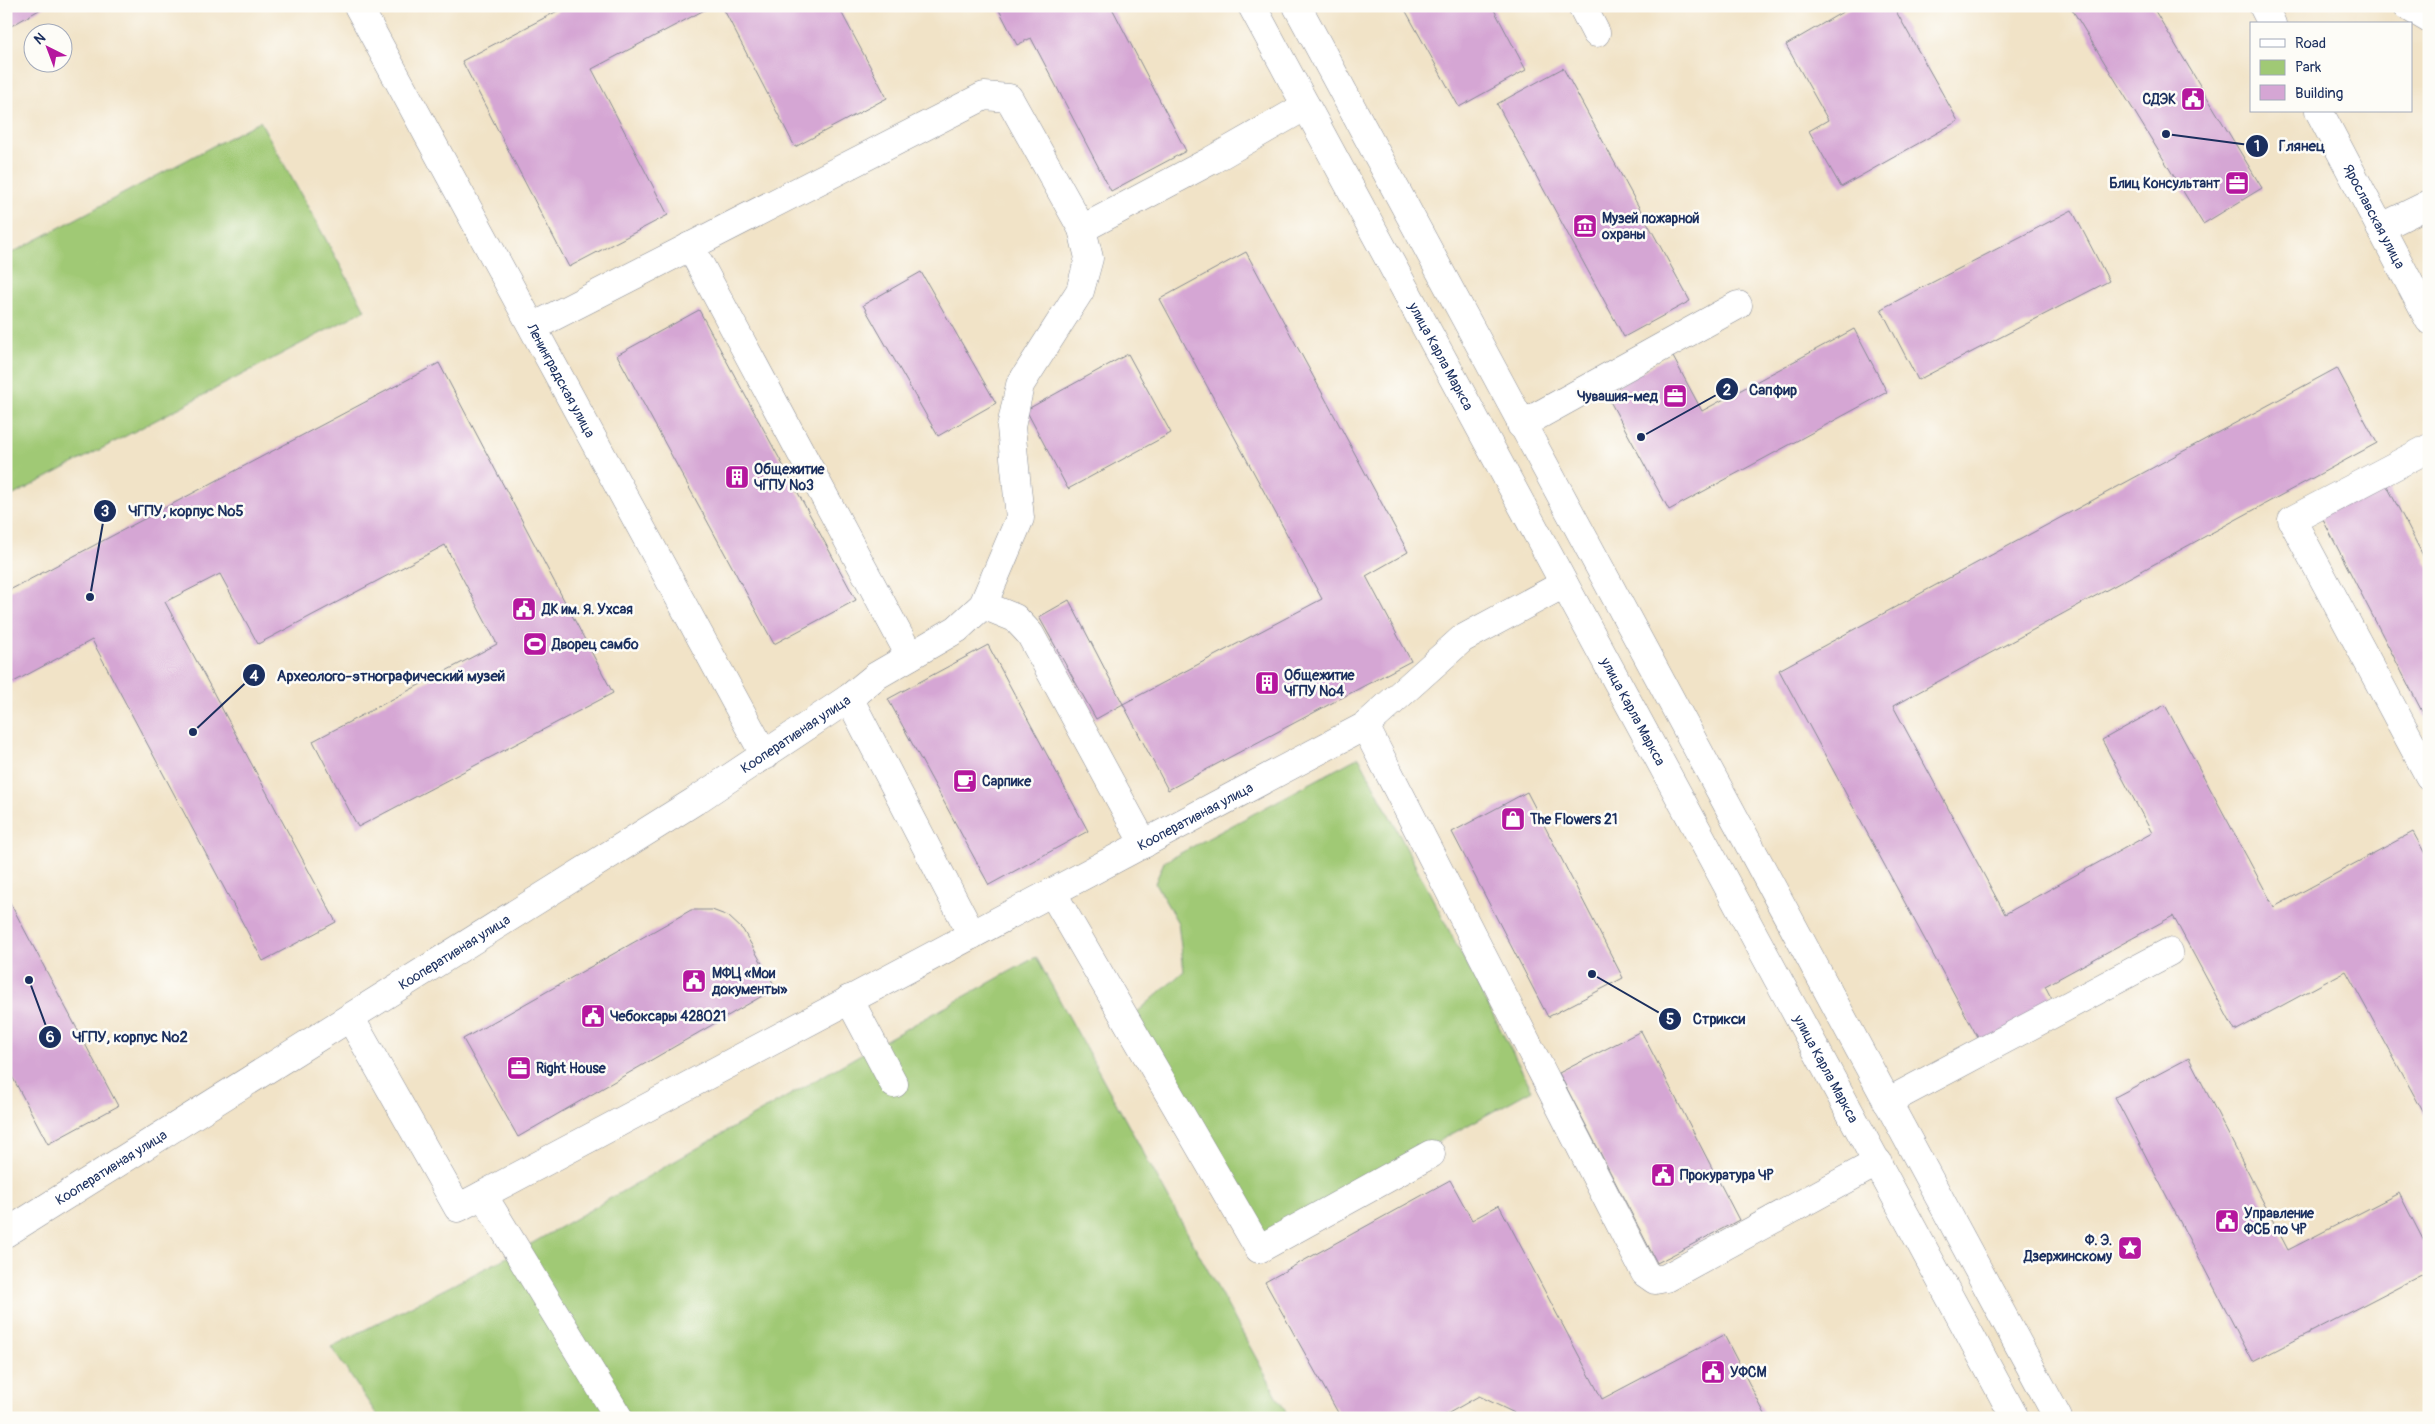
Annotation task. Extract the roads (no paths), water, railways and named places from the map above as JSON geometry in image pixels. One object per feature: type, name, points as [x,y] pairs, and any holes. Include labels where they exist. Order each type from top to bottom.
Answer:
[{"type":"main road","name":"Ленинградская улица","points":[[358,6],[765,756]]},
{"type":"main road","name":"улица Карла Маркса","points":[[1252,6],[2015,1418]]},
{"type":"main road","points":[[1297,6],[1521,425],[2058,1418]]},
{"type":"main road","points":[[1582,6],[1596,33]]},
{"type":"main road","points":[[2263,6],[2271,22]]},
{"type":"main road","points":[[2407,6],[2429,19]]},
{"type":"main road","points":[[533,327],[984,96],[1009,98],[1082,229],[1088,258],[1080,292],[1020,385],[1011,427],[1020,518],[983,604],[957,629],[876,676],[849,698]]},
{"type":"main road","points":[[1082,229],[1212,160],[1306,106]]},
{"type":"main road","name":"Ярославская улица","points":[[2320,112],[2429,320]]},
{"type":"main road","points":[[2380,228],[2429,204]]},
{"type":"main road","points":[[690,246],[910,656]]},
{"type":"main road","points":[[1521,425],[1738,305]]},
{"type":"main road","points":[[2429,448],[2292,520],[2429,776]]},
{"type":"main road","name":"Кооперативная улица","points":[[6,1234],[351,1019],[765,756],[849,698],[972,935],[1365,726],[1462,639],[1597,566]]},
{"type":"main road","points":[[983,604],[1015,618],[1030,634],[1144,844]]},
{"type":"main road","points":[[1365,726],[1645,1273],[1654,1280],[1666,1278],[1910,1146]]},
{"type":"main road","points":[[1052,892],[1259,1249],[1431,1154]]},
{"type":"main road","points":[[351,1019],[458,1208],[972,935]]},
{"type":"main road","points":[[1854,1119],[2169,952]]},
{"type":"main road","points":[[850,999],[894,1084]]},
{"type":"main road","points":[[483,1195],[619,1418]]},
{"type":"place","name":"СДЭК","points":[[2193,99]]},
{"type":"place","name":"Глянец","points":[[2166,134]]},
{"type":"place","name":"Блиц Консультант","points":[[2237,183]]},
{"type":"place","name":"Музей пожарной охраны","points":[[1585,226]]},
{"type":"place","name":"Чувашия-мед","points":[[1675,396]]},
{"type":"place","name":"Сапфир","points":[[1641,437]]},
{"type":"place","name":"Общежитие ЧГПУ №3","points":[[737,477]]},
{"type":"place","name":"ЧГПУ, корпус №5","points":[[90,597]]},
{"type":"place","name":"ДК им. Я. Ухсая","points":[[524,609]]},
{"type":"place","name":"Дворец самбо","points":[[535,644]]},
{"type":"place","name":"Общежитие ЧГПУ №4","points":[[1267,683]]},
{"type":"place","name":"Археолого-этнографический музей","points":[[193,732]]},
{"type":"place","name":"Сарпике","points":[[965,781]]},
{"type":"place","name":"The Flowers 21","points":[[1513,819]]},
{"type":"place","name":"Стрикси","points":[[1592,974]]},
{"type":"place","name":"ЧГПУ, корпус №2","points":[[29,980]]},
{"type":"place","name":"МФЦ «Мои документы»","points":[[694,981]]},
{"type":"place","name":"Чебоксары 428021","points":[[593,1016]]},
{"type":"place","name":"Right House","points":[[519,1068]]},
{"type":"place","name":"Прокуратура ЧР","points":[[1663,1175]]},
{"type":"place","name":"Управление ФСБ по ЧР","points":[[2227,1221]]},
{"type":"place","name":"Ф. Э. Дзержинскому","points":[[2130,1248]]},
{"type":"place","name":"УФСМ","points":[[1713,1372]]}]
